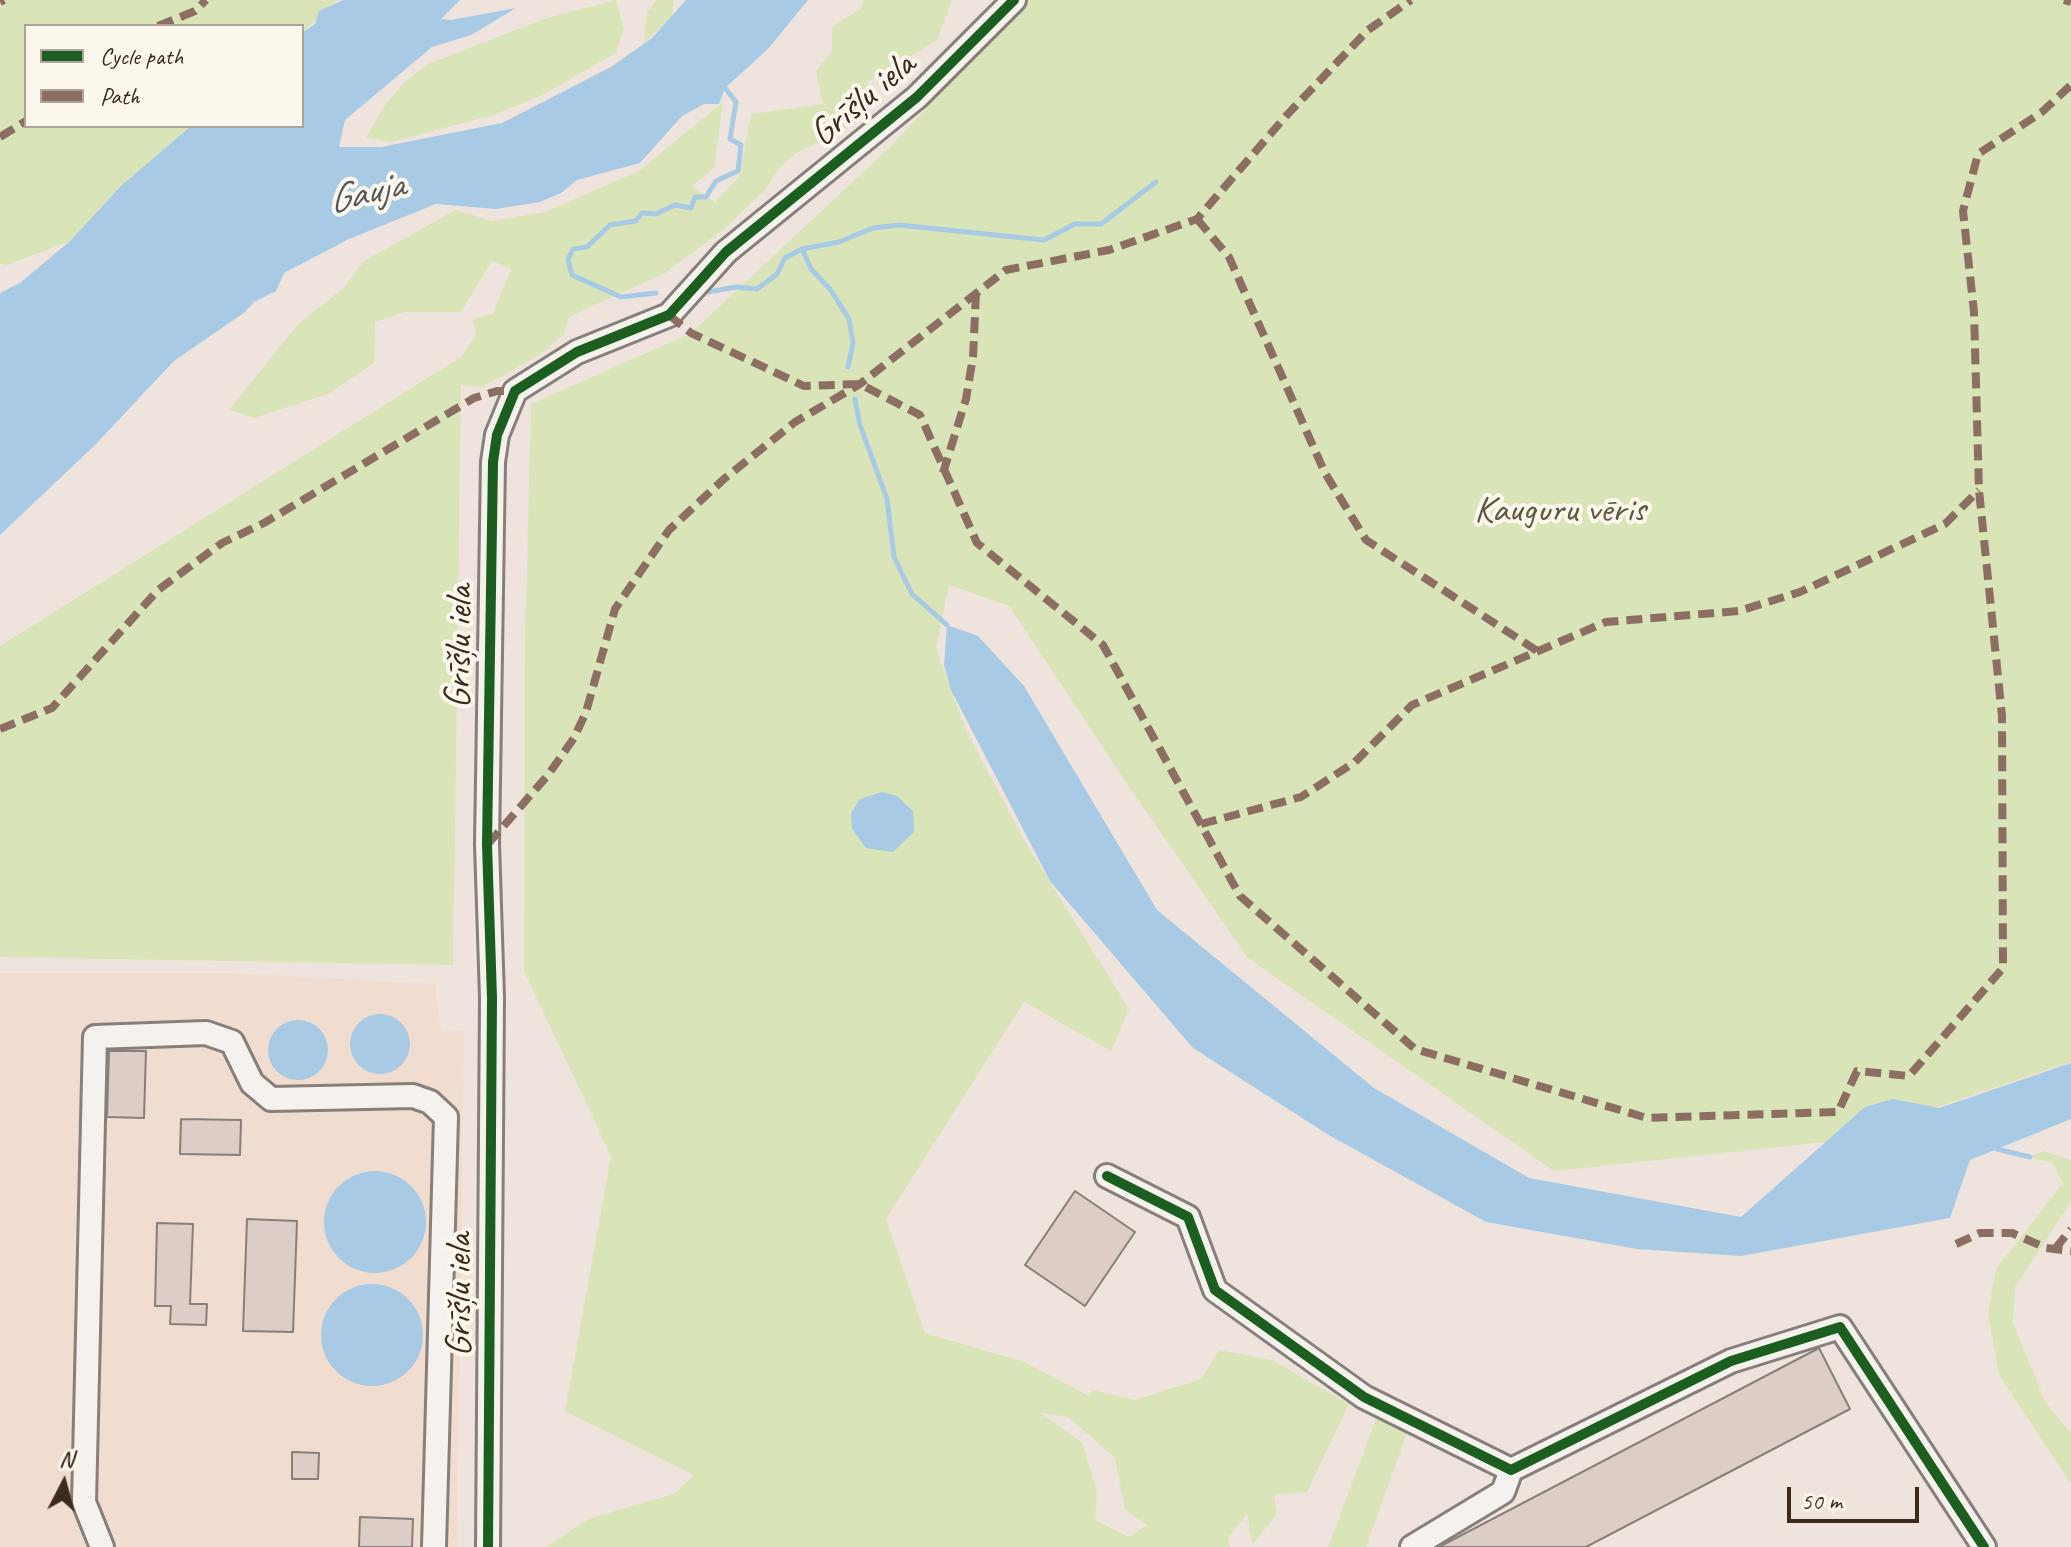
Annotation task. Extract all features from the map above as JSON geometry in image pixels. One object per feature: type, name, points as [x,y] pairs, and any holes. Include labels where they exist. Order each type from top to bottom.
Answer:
[{"type":"street","name":"Grīšļu iela","points":[[488,1547],[492,998],[487,844],[492,478],[497,435],[515,391],[577,352],[669,315],[726,252],[917,97],[1014,0]]},
{"type":"street","points":[[102,1547],[84,1502],[95,1037],[206,1033],[232,1042],[252,1083],[271,1099],[413,1096],[430,1102],[446,1117],[434,1547]]},
{"type":"street","points":[[1107,1176],[1188,1217],[1215,1290],[1364,1397],[1511,1470]]},
{"type":"street","points":[[1412,1547],[1503,1492],[1511,1470],[1731,1361],[1840,1327],[1984,1547]]},
{"type":"shaded area","points":[[0,973],[228,973],[435,984],[441,1032],[464,1030],[457,1547],[0,1547]]},
{"type":"green space","points":[[0,0],[338,0],[304,31],[304,24],[24,24],[24,128],[189,128],[122,185],[70,241],[5,266],[0,263]]},
{"type":"green space","points":[[616,0],[624,29],[616,53],[542,95],[494,115],[391,142],[366,138],[385,105],[405,82],[428,64],[547,18]]},
{"type":"green space","points":[[656,0],[674,0],[672,18],[644,42],[647,13]]},
{"type":"green space","points":[[863,0],[952,0],[937,40],[869,81],[857,106],[856,124],[840,130],[827,118],[820,142],[796,153],[779,168],[765,190],[723,230],[665,273],[569,317],[564,334],[540,355],[482,387],[461,385],[453,965],[0,957],[0,646],[461,357],[476,336],[473,319],[493,314],[511,269],[492,261],[461,312],[405,312],[375,322],[374,363],[328,394],[254,418],[229,410],[298,324],[344,288],[364,261],[456,210],[492,221],[545,212],[639,171],[723,102],[714,168],[692,186],[715,202],[739,177],[751,114],[823,104],[816,71],[832,51],[832,26],[861,9]]},
{"type":"green space","name":"Kauguru vēris","points":[[1027,0],[2071,0],[2071,1062],[1836,1141],[1554,1171],[1248,958],[1009,606],[949,585],[936,648],[965,728],[1024,840],[1129,1009],[1111,1051],[1024,1002],[886,1219],[925,1333],[1024,1362],[1089,1396],[1092,1390],[1135,1400],[1201,1379],[1219,1350],[1272,1360],[1349,1404],[1307,1492],[1274,1495],[1277,1514],[1252,1545],[1247,1514],[1228,1538],[1230,1547],[546,1547],[588,1519],[674,1494],[694,1475],[565,1411],[611,1156],[524,971],[525,642],[531,404],[691,333],[889,148]],"holes":[[[1041,1413],[1068,1417],[1115,1458],[1125,1510],[1147,1525],[1129,1537],[1095,1520],[1097,1490],[1082,1443]]]},
{"type":"green space","points":[[2044,1151],[2071,1160],[2071,1202],[2015,1287],[2013,1323],[2046,1403],[2071,1433],[2071,1484],[1999,1375],[1988,1314],[1996,1269],[2063,1183],[2052,1163],[2030,1157]]},
{"type":"green space","points":[[1379,1411],[1410,1425],[1366,1547],[1328,1547]]},
{"type":"water","name":"Gauja","points":[[343,0],[460,0],[441,19],[451,20],[516,8],[471,35],[432,47],[345,120],[339,147],[381,147],[502,123],[611,67],[652,38],[686,0],[808,0],[768,49],[725,88],[719,104],[704,104],[682,116],[640,163],[577,180],[561,193],[540,202],[496,209],[436,204],[349,239],[284,273],[276,291],[254,302],[245,312],[174,361],[95,445],[0,535],[0,293],[20,283],[70,241],[122,185],[189,128],[304,128],[304,32],[315,24],[319,11]]},
{"type":"water","points":[[947,625],[978,636],[1024,686],[1157,910],[1374,1088],[1529,1178],[1741,1217],[1865,1107],[1893,1099],[1939,1108],[2071,1063],[2071,1119],[1970,1160],[1950,1218],[1741,1256],[1637,1249],[1486,1222],[1327,1134],[1193,1048],[1050,881],[951,690],[944,665]]},
{"type":"water","points":[[882,792],[897,796],[913,811],[914,832],[893,852],[866,848],[852,829],[851,813],[860,799]]},
{"type":"water","points":[[380,1014],[391,1016],[401,1023],[408,1033],[408,1055],[401,1065],[391,1072],[380,1074],[369,1072],[359,1065],[352,1055],[350,1044],[352,1033],[359,1023],[369,1016]]},
{"type":"water","points":[[298,1020],[309,1022],[319,1029],[326,1039],[326,1061],[319,1071],[309,1078],[298,1080],[287,1078],[277,1071],[270,1061],[268,1050],[270,1039],[277,1029],[287,1022]]},
{"type":"water","points":[[375,1171],[404,1179],[418,1193],[426,1222],[418,1251],[404,1265],[375,1273],[346,1265],[332,1251],[324,1222],[332,1193],[346,1179]]},
{"type":"water","points":[[372,1284],[401,1292],[415,1306],[423,1335],[415,1364],[401,1378],[372,1386],[343,1378],[329,1364],[321,1335],[329,1306],[343,1292]]},
{"type":"building","points":[[109,1051],[146,1051],[144,1118],[107,1117]]},
{"type":"building","points":[[181,1119],[241,1120],[240,1155],[180,1154]]},
{"type":"building","points":[[1075,1191],[1135,1232],[1085,1306],[1025,1265]]},
{"type":"building","points":[[247,1219],[297,1221],[293,1332],[243,1331]]},
{"type":"building","points":[[157,1223],[193,1224],[190,1304],[207,1304],[206,1325],[170,1324],[171,1306],[155,1306]]},
{"type":"building","points":[[1819,1348],[1850,1409],[1586,1547],[1439,1547]]},
{"type":"building","points":[[292,1452],[319,1453],[318,1479],[292,1479]]},
{"type":"building","points":[[360,1517],[413,1519],[412,1547],[359,1547]]},
{"type":"waterway","points":[[656,293],[621,297],[572,275],[568,260],[573,249],[587,247],[610,225],[636,221],[642,213],[656,214],[675,205],[691,208],[695,197],[706,197],[716,181],[738,171],[741,145],[730,139],[736,102],[725,88]]},
{"type":"waterway","points":[[708,292],[736,287],[757,289],[777,274],[785,258],[802,249],[839,242],[873,228],[899,225],[1044,240],[1075,224],[1101,224],[1156,182]]},
{"type":"waterway","points":[[802,249],[811,269],[830,289],[849,319],[853,343],[848,367]]},
{"type":"waterway","points":[[855,399],[860,425],[887,499],[894,557],[912,594],[947,625]]},
{"type":"waterway","points":[[1997,1149],[2030,1157]]},
{"type":"marked path","points":[[0,2],[4,0]]},
{"type":"marked path","points":[[163,24],[195,11],[206,0]]},
{"type":"marked path","points":[[488,844],[548,775],[574,738],[586,712],[615,609],[669,530],[725,478],[795,422],[860,384],[1006,270],[1109,250],[1197,219],[1286,116],[1368,30],[1411,0]]},
{"type":"marked path","points":[[2064,0],[2071,2]]},
{"type":"marked path","points":[[669,315],[691,333],[804,386],[860,384],[920,415],[977,543],[1103,645],[1240,896],[1415,1049],[1647,1118],[1838,1112],[1857,1071],[1909,1076],[2003,968],[2002,716],[1979,490],[1974,312],[1963,211],[1978,154],[2042,112],[2071,85]]},
{"type":"marked path","points":[[0,137],[24,122]]},
{"type":"marked path","points":[[1197,219],[1229,257],[1325,473],[1366,540],[1539,652]]},
{"type":"marked path","points":[[943,473],[966,399],[973,357],[976,293]]},
{"type":"marked path","points":[[0,729],[52,708],[158,590],[222,543],[264,523],[474,398],[497,391],[515,391]]},
{"type":"marked path","points":[[1201,824],[1301,797],[1355,762],[1412,705],[1606,622],[1739,611],[1800,592],[1945,524],[1979,490]]},
{"type":"marked path","points":[[2055,1249],[2071,1229]]},
{"type":"marked path","points":[[1956,1244],[1980,1233],[2012,1233],[2046,1248],[2071,1251]]},
{"type":"cycle path","points":[[488,1547],[492,998],[487,844],[493,462],[497,435],[515,391],[577,352],[669,315],[726,252],[917,97],[1014,0]]},
{"type":"cycle path","points":[[1107,1176],[1188,1217],[1215,1290],[1364,1397],[1511,1470],[1731,1361],[1840,1327],[1984,1547]]}]
